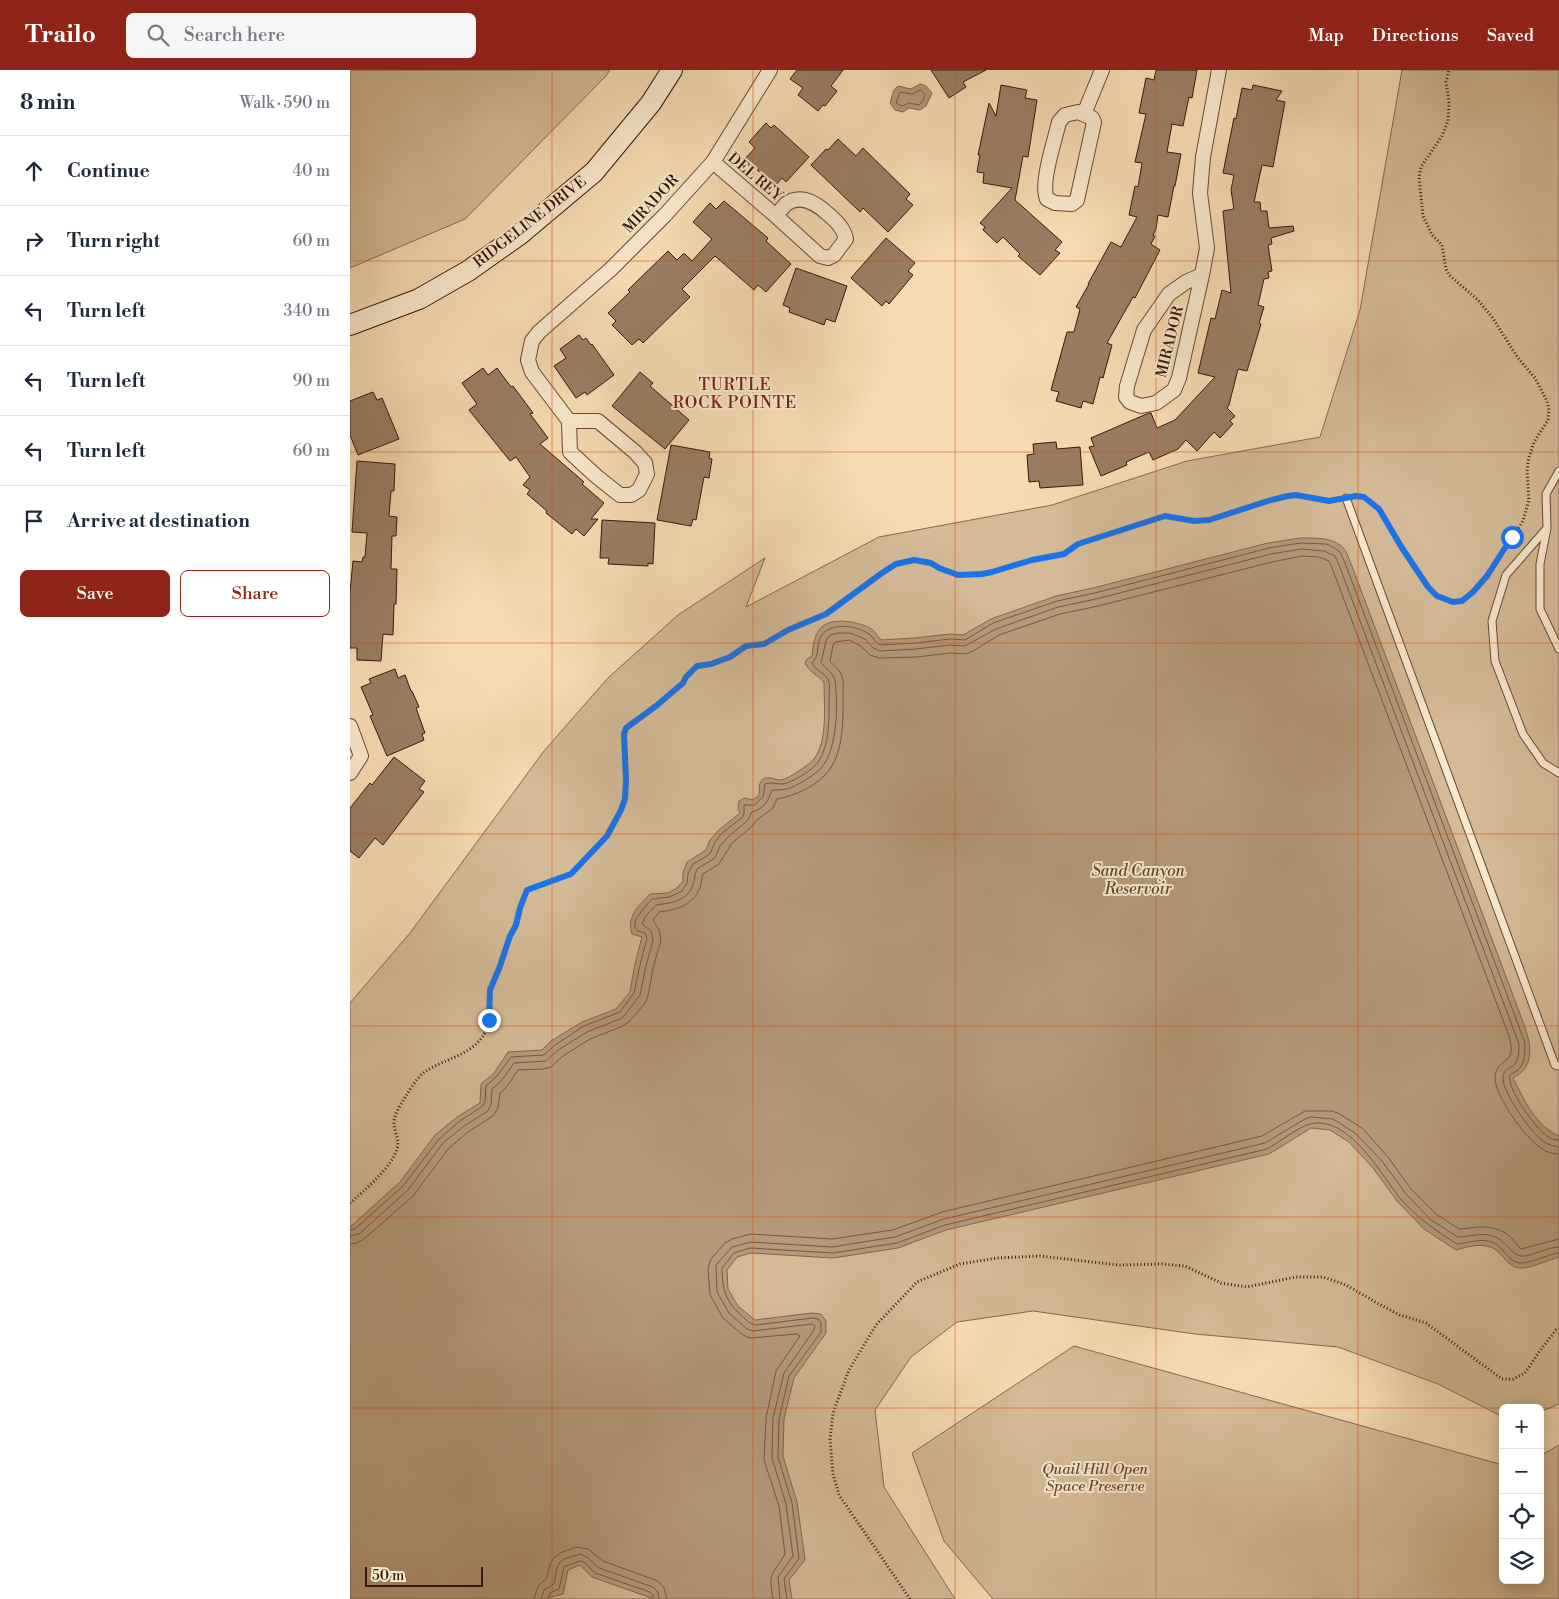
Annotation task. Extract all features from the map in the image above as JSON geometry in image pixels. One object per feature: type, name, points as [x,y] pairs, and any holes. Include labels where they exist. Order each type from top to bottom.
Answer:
[{"type":"street","name":"RIDGELINE DRIVE","points":[[350,325],[419,298],[468,271],[519,235],[594,172],[651,103],[672,70]]},
{"type":"street","name":"MIRADOR","points":[[569,421],[532,372],[528,360],[532,341],[539,332],[611,269],[665,215],[713,162],[770,70]]},
{"type":"street","points":[[1084,114],[1102,70]]},
{"type":"street","name":"MIRADOR","points":[[1202,275],[1186,282],[1169,294],[1144,330],[1127,386],[1126,397],[1130,402],[1141,406],[1156,403],[1174,390],[1179,378],[1202,275],[1207,248],[1200,193],[1203,157],[1219,70]]},
{"type":"street","points":[[1078,112],[1084,114],[1092,118],[1094,122],[1077,200],[1072,204],[1055,203],[1046,199],[1045,186],[1059,122],[1067,114],[1078,112]]},
{"type":"street","name":"DEL REY","points":[[713,162],[820,256],[828,258],[834,255],[846,239],[842,226],[818,205],[809,200],[797,200],[787,204],[776,216]]},
{"type":"street","points":[[569,421],[598,421],[635,452],[645,464],[647,474],[639,490],[631,495],[620,495],[579,461],[570,452],[569,421]]},
{"type":"street","points":[[350,726],[361,756],[350,772]]},
{"type":"lane","points":[[1559,471],[1546,494],[1547,528],[1540,564],[1540,609],[1559,649]]},
{"type":"lane","points":[[1346,498],[1555,1064],[1559,1066]]},
{"type":"lane","points":[[1547,528],[1506,574],[1492,621],[1495,661],[1523,734],[1543,762],[1559,773]]},
{"type":"path","points":[[350,1203],[373,1184],[391,1160],[397,1149],[398,1140],[394,1121],[400,1106],[420,1075],[467,1050],[481,1039],[487,1029],[490,1012],[490,990],[516,925],[527,890],[571,874],[607,836],[625,799],[624,734],[626,728],[683,683],[697,666],[711,664],[730,657],[746,646],[764,644],[788,630],[826,614],[896,564],[914,560],[931,563],[958,575],[982,574],[1032,560],[1064,554],[1078,544],[1165,516],[1194,521],[1209,520],[1281,497],[1296,495],[1329,501],[1364,497],[1379,509],[1428,587],[1437,596],[1453,602],[1462,601],[1480,584],[1518,531],[1528,508],[1530,492],[1527,472],[1528,461],[1534,442],[1548,420],[1549,410],[1547,401],[1535,378],[1518,358],[1492,317],[1478,300],[1449,275],[1446,269],[1442,245],[1432,235],[1423,216],[1419,177],[1421,167],[1442,136],[1448,121],[1449,102],[1446,82],[1450,70]]},
{"type":"path","points":[[910,1599],[839,1495],[833,1474],[830,1439],[834,1413],[849,1370],[876,1325],[917,1282],[937,1273],[960,1264],[997,1258],[1040,1256],[1119,1265],[1162,1264],[1185,1266],[1221,1283],[1248,1287],[1296,1277],[1323,1277],[1346,1285],[1400,1315],[1426,1323],[1502,1379],[1513,1379],[1525,1373],[1556,1330],[1559,1329]]},
{"type":"green space","points":[[350,70],[610,70],[465,219],[350,268]]},
{"type":"green space","points":[[1402,70],[1559,70],[1559,1404],[1544,1410],[1544,1404],[1499,1404],[1499,1415],[1438,1384],[1338,1347],[1195,1334],[1033,1311],[957,1322],[911,1357],[875,1410],[884,1487],[955,1599],[350,1599],[350,1003],[410,933],[544,751],[608,678],[678,615],[765,558],[746,607],[879,537],[1052,505],[1187,461],[1320,437],[1360,310]]},
{"type":"green space","name":"Quail Hill Open Space Preserve","points":[[1074,1346],[1499,1464],[1499,1584],[1544,1584],[1544,1454],[1559,1445],[1559,1599],[993,1599],[944,1541],[912,1453]]},
{"type":"water","points":[[920,84],[926,86],[932,93],[926,106],[920,110],[909,108],[903,112],[895,110],[890,103],[894,90],[898,86],[911,89]]},
{"type":"water","name":"Sand Canyon Reservoir","points":[[1300,538],[1330,540],[1340,545],[1347,553],[1526,1030],[1530,1051],[1529,1057],[1524,1069],[1513,1078],[1537,1119],[1551,1132],[1559,1136],[1559,1257],[1526,1268],[1517,1268],[1490,1247],[1482,1245],[1456,1250],[1424,1229],[1397,1201],[1373,1168],[1349,1142],[1330,1130],[1311,1128],[1269,1154],[946,1230],[898,1248],[833,1258],[751,1253],[737,1257],[727,1270],[728,1289],[738,1306],[755,1320],[812,1313],[821,1314],[826,1321],[826,1333],[794,1378],[784,1419],[783,1456],[797,1502],[805,1560],[789,1580],[792,1599],[654,1599],[592,1577],[580,1565],[568,1570],[563,1594],[543,1599],[350,1599],[350,1227],[400,1182],[435,1135],[457,1117],[480,1103],[481,1084],[494,1073],[508,1052],[542,1050],[551,1041],[582,1022],[616,1009],[630,992],[642,937],[632,934],[631,928],[632,917],[638,907],[650,894],[668,893],[677,888],[683,881],[683,873],[687,862],[706,850],[710,840],[719,830],[740,813],[738,808],[739,801],[744,798],[753,800],[759,795],[762,780],[767,778],[784,779],[808,765],[814,759],[823,733],[825,711],[824,682],[805,663],[812,656],[814,640],[820,629],[828,623],[841,621],[868,627],[881,640],[950,634],[963,635],[991,619],[1056,596],[1268,543]]},
{"type":"building","points":[[797,70],[843,70],[831,86],[837,91],[825,106],[823,105],[818,111],[798,95],[803,88],[790,79]]},
{"type":"building","points":[[931,70],[986,70],[963,82],[966,87],[949,98]]},
{"type":"building","points":[[1156,70],[1197,70],[1192,98],[1189,97],[1183,126],[1172,124],[1167,152],[1181,154],[1175,186],[1168,217],[1158,215],[1153,235],[1155,236],[1151,244],[1160,250],[1135,298],[1133,297],[1107,343],[1112,345],[1103,378],[1100,377],[1093,404],[1083,401],[1081,408],[1056,401],[1059,392],[1051,390],[1067,332],[1074,332],[1080,309],[1076,307],[1111,242],[1121,247],[1137,217],[1129,215],[1135,186],[1138,187],[1142,163],[1135,162],[1146,114],[1139,113],[1146,78],[1154,80]]},
{"type":"building","points":[[1001,85],[1027,90],[1025,98],[1037,100],[1028,157],[1023,156],[1015,200],[1062,242],[1055,250],[1060,253],[1040,275],[1018,256],[1020,254],[1003,237],[997,243],[983,230],[985,227],[980,223],[1012,188],[983,183],[984,173],[977,172],[980,155],[978,155],[989,103],[996,116]]},
{"type":"building","points":[[1253,85],[1282,91],[1276,100],[1285,102],[1273,167],[1262,165],[1254,202],[1260,202],[1261,211],[1267,211],[1269,228],[1293,226],[1294,231],[1271,238],[1272,244],[1268,245],[1272,271],[1268,272],[1269,278],[1264,279],[1258,305],[1264,307],[1259,323],[1261,324],[1247,371],[1238,369],[1227,408],[1235,416],[1230,421],[1233,424],[1220,438],[1214,432],[1197,451],[1186,440],[1178,449],[1153,460],[1149,452],[1126,462],[1127,465],[1101,476],[1089,447],[1094,446],[1091,438],[1149,413],[1151,413],[1157,428],[1175,420],[1215,377],[1198,373],[1211,318],[1215,319],[1222,290],[1231,293],[1223,211],[1234,209],[1231,190],[1234,175],[1223,173],[1242,88],[1252,90]]},
{"type":"building","points":[[766,123],[771,128],[774,125],[809,157],[786,182],[782,178],[775,186],[745,159],[755,148],[749,142]]},
{"type":"building","points":[[838,139],[856,156],[863,148],[910,194],[906,199],[913,205],[888,232],[863,208],[860,212],[811,165]]},
{"type":"building","points":[[724,201],[768,238],[766,241],[791,264],[766,292],[758,285],[754,290],[715,256],[682,289],[690,297],[643,343],[639,339],[632,345],[612,325],[616,321],[608,313],[630,292],[628,290],[668,251],[677,260],[685,254],[692,261],[712,239],[693,222],[710,203],[716,209]]},
{"type":"building","points":[[886,238],[915,263],[908,271],[913,275],[889,304],[886,301],[882,306],[851,278]]},
{"type":"building","points":[[796,268],[847,286],[835,322],[826,319],[824,325],[789,312],[790,308],[783,305]]},
{"type":"building","points":[[579,335],[583,340],[586,338],[592,344],[614,375],[587,395],[585,392],[576,398],[554,366],[566,358],[560,349]]},
{"type":"building","points":[[483,368],[488,375],[497,368],[533,413],[530,414],[548,438],[540,444],[584,482],[582,484],[604,503],[591,519],[598,519],[584,536],[576,529],[572,534],[546,513],[547,511],[527,494],[530,490],[523,485],[530,477],[516,457],[510,461],[469,410],[477,404],[462,383]]},
{"type":"building","points":[[640,372],[653,383],[650,386],[689,420],[665,449],[612,406]]},
{"type":"building","points":[[373,392],[377,400],[382,398],[399,439],[358,455],[350,435],[350,401]]},
{"type":"building","points":[[1056,442],[1057,449],[1080,447],[1083,485],[1040,488],[1039,481],[1029,482],[1027,455],[1034,454],[1033,444]]},
{"type":"building","points":[[671,445],[710,452],[709,458],[712,459],[709,478],[704,477],[696,520],[693,519],[691,526],[657,520]]},
{"type":"building","points":[[357,461],[395,464],[394,491],[391,491],[389,516],[397,517],[396,536],[392,536],[391,569],[397,569],[396,604],[394,604],[393,635],[383,634],[381,661],[357,660],[357,648],[350,648],[350,592],[353,561],[362,562],[363,557],[365,557],[367,533],[352,532]]},
{"type":"building","points":[[602,520],[655,523],[653,564],[648,563],[648,566],[608,564],[609,558],[600,558]]},
{"type":"building","points":[[395,669],[398,678],[405,675],[419,707],[416,708],[425,733],[422,734],[424,740],[387,756],[370,716],[373,715],[361,687],[371,683],[369,679]]},
{"type":"building","points":[[394,757],[425,781],[419,789],[424,792],[383,845],[375,838],[359,858],[350,851],[350,808],[370,783],[372,785]]},
{"type":"district","name":"TURTLE ROCK POINTE","points":[[735,394]]},
{"type":"route","points":[[489,1020],[490,990],[516,925],[527,890],[571,874],[577,869],[607,836],[621,810],[625,799],[624,734],[626,728],[683,683],[697,666],[711,664],[730,657],[746,646],[764,644],[788,630],[826,614],[896,564],[914,560],[931,563],[958,575],[982,574],[1032,560],[1064,554],[1078,544],[1165,516],[1194,521],[1209,520],[1281,497],[1296,495],[1329,501],[1356,496],[1364,497],[1379,509],[1428,587],[1437,596],[1453,602],[1462,601],[1473,592],[1487,576],[1492,565],[1512,537]]}]
